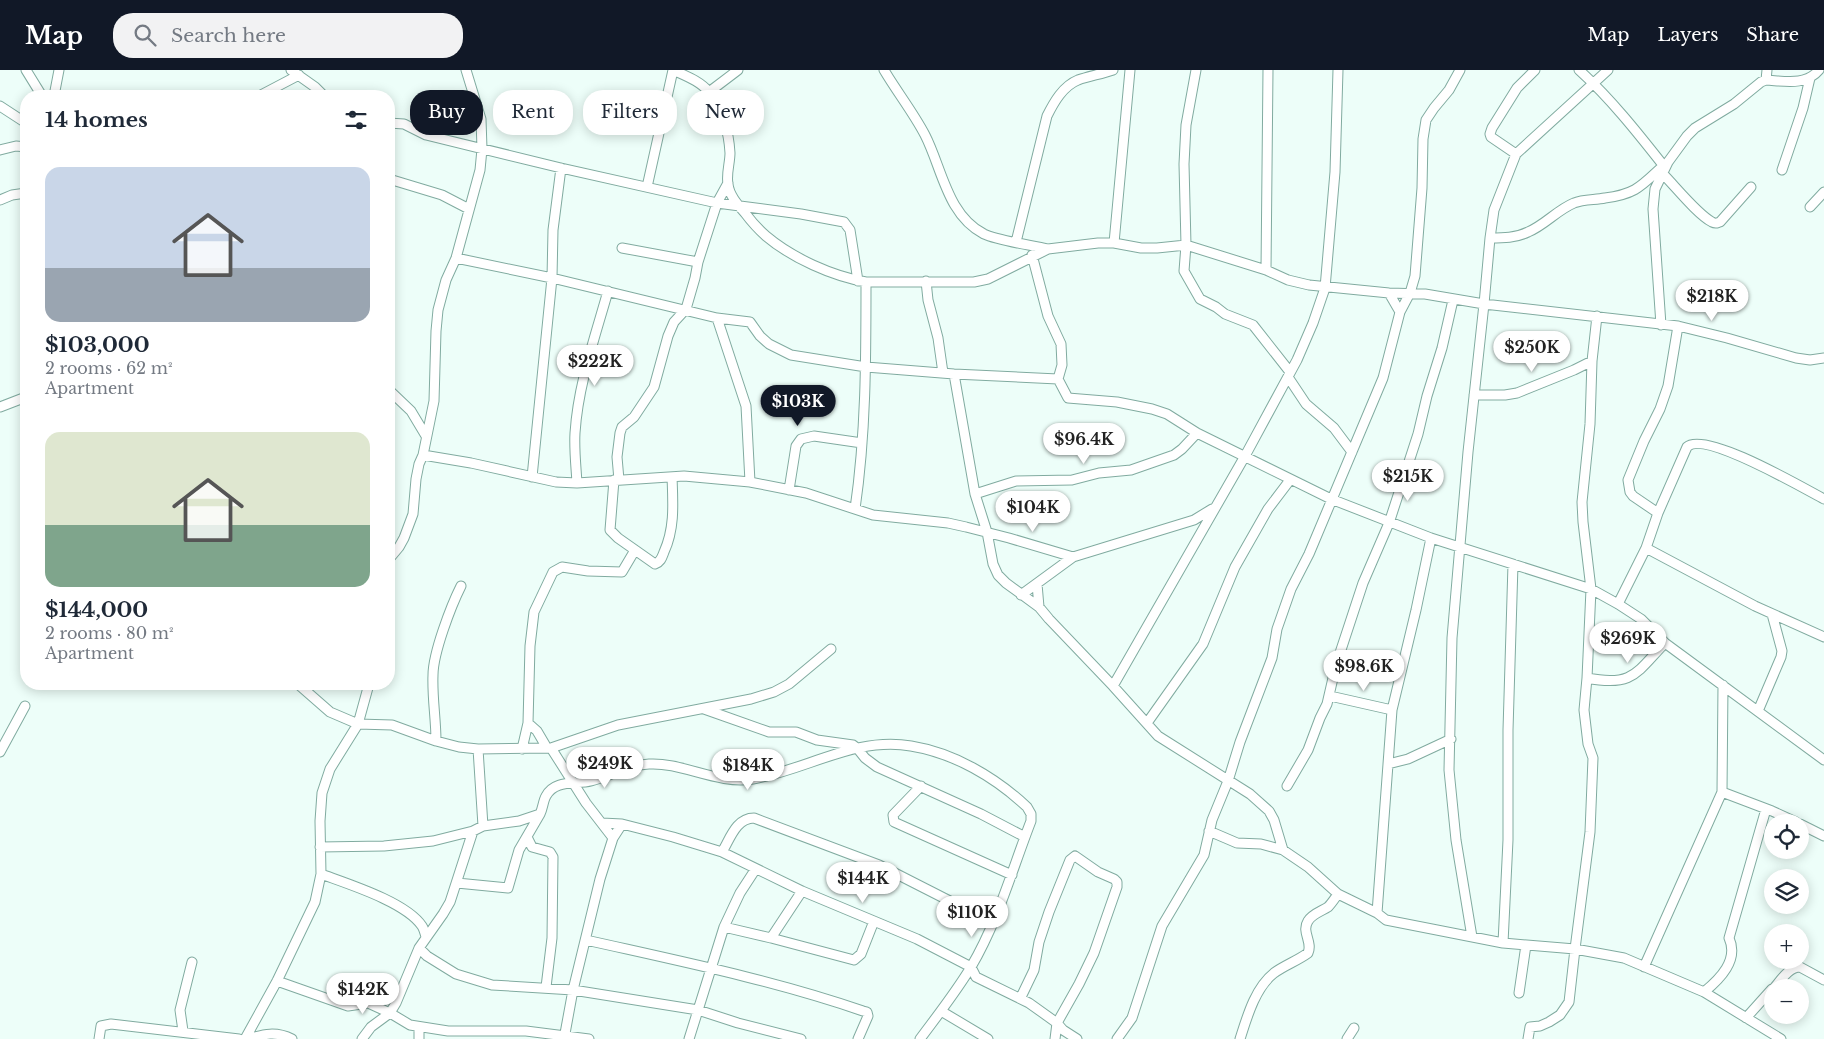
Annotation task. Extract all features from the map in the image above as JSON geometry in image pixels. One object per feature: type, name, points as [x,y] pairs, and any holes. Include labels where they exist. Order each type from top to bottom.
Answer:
[{"type":"street","points":[[26,70],[38,90]]},
{"type":"street","points":[[55,90],[59,70]]},
{"type":"street","points":[[395,552],[411,524],[416,479],[434,401],[438,310],[446,280],[456,258],[480,170],[482,149],[481,119],[466,70]]},
{"type":"street","points":[[647,187],[673,70],[694,80],[706,90]]},
{"type":"street","points":[[712,90],[738,70]]},
{"type":"street","points":[[884,70],[925,135],[948,193],[960,213],[972,226],[985,234],[1048,248],[1098,243],[1114,243],[1141,248],[1186,245],[1266,270],[1288,280],[1325,288],[1425,294],[1484,304],[1678,326],[1728,338],[1796,358],[1810,360],[1824,358]]},
{"type":"street","points":[[1016,242],[1047,116],[1053,104],[1062,92],[1077,80],[1113,70]]},
{"type":"street","points":[[1114,243],[1130,70]]},
{"type":"street","points":[[1196,70],[1186,125],[1184,154],[1186,245],[1184,271],[1199,297],[1224,314],[1253,325],[1289,375],[1306,404],[1334,428],[1352,452]]},
{"type":"street","points":[[1266,270],[1268,70]]},
{"type":"street","points":[[1113,686],[1245,456],[1289,375],[1313,323],[1325,288],[1335,172],[1338,70]]},
{"type":"street","points":[[1117,1039],[1132,1018],[1162,926],[1204,855],[1212,820],[1272,658],[1277,629],[1291,589],[1309,554],[1383,378],[1400,312],[1410,293],[1415,276],[1422,188],[1423,139],[1426,120],[1449,90],[1460,70]]},
{"type":"street","points":[[1516,154],[1491,137],[1490,134],[1513,93],[1535,70]]},
{"type":"street","points":[[1579,70],[1594,84],[1642,139],[1702,214],[1713,222],[1720,222],[1751,186]]},
{"type":"street","points":[[1472,937],[1456,840],[1450,770],[1452,638],[1468,452],[1494,210],[1516,154],[1608,70]]},
{"type":"street","points":[[1766,80],[1767,70]]},
{"type":"street","points":[[1490,238],[1514,237],[1530,232],[1576,202],[1609,198],[1634,191],[1646,183],[1664,166],[1695,128],[1734,104],[1766,80],[1798,81],[1810,78],[1819,70]]},
{"type":"street","points":[[267,90],[295,72],[317,90]]},
{"type":"street","points":[[1782,170],[1803,108],[1810,78]]},
{"type":"street","points":[[0,106],[20,119]]},
{"type":"street","points":[[395,123],[404,124],[426,135],[717,204],[801,214],[844,222],[850,230],[862,281],[866,367],[862,465],[855,509]]},
{"type":"street","points":[[727,135],[730,147],[728,183],[733,197],[740,207],[764,235],[824,270],[862,281],[974,282],[988,279],[1048,248]]},
{"type":"street","points":[[0,150],[20,146]]},
{"type":"street","points":[[1660,325],[1653,209],[1655,189],[1664,166]]},
{"type":"street","points":[[532,477],[552,278],[553,230],[561,168]]},
{"type":"street","points":[[395,180],[442,195],[469,209]]},
{"type":"street","points":[[672,477],[672,528],[669,542],[660,562],[655,564],[618,538],[609,528],[617,480],[620,433],[622,427],[634,416],[654,387],[668,336],[674,322],[686,309],[698,262],[717,204],[728,183]]},
{"type":"street","points":[[1810,207],[1824,192]]},
{"type":"street","points":[[0,200],[20,195]]},
{"type":"street","points":[[622,248],[698,262]]},
{"type":"street","points":[[1032,255],[1048,316],[1061,344],[1062,365],[1058,379],[1068,398],[1117,402],[1152,408],[1167,414],[1197,433],[1290,480],[1389,523],[1460,548],[1591,589],[1641,619],[1665,643],[1824,760]]},
{"type":"street","points":[[456,258],[552,278],[717,318],[750,322],[760,336],[769,344],[792,355],[866,367],[1058,379]]},
{"type":"street","points":[[1415,276],[1425,294]]},
{"type":"street","points":[[926,281],[943,373]]},
{"type":"street","points":[[578,483],[576,420],[608,291]]},
{"type":"street","points":[[1389,293],[1400,312]]},
{"type":"street","points":[[1287,786],[1308,750],[1330,696],[1336,665],[1362,583],[1389,523],[1418,434],[1453,300]]},
{"type":"street","points":[[669,305],[674,322]]},
{"type":"street","points":[[1528,1039],[1530,1027],[1540,1026],[1560,1015],[1569,1002],[1590,832],[1593,758],[1588,744],[1584,710],[1591,589],[1582,502],[1590,424],[1592,361],[1597,316]]},
{"type":"street","points":[[717,318],[746,406],[750,482]]},
{"type":"street","points":[[1658,513],[1633,496],[1630,492],[1628,480],[1660,409],[1668,386],[1678,326]]},
{"type":"street","points":[[1474,395],[1517,393],[1592,361]]},
{"type":"street","points":[[954,374],[975,494],[987,532],[993,564],[998,575],[1006,584],[1039,607],[1058,630],[1113,686],[1152,730],[1167,743],[1250,794],[1269,811],[1272,814],[1284,850]]},
{"type":"street","points":[[395,396],[411,411],[426,436]]},
{"type":"street","points":[[0,407],[20,399]]},
{"type":"street","points":[[975,494],[1016,481],[1072,480],[1099,473],[1131,470],[1174,455],[1197,433]]},
{"type":"street","points":[[789,490],[796,446],[801,439],[814,436],[862,443]]},
{"type":"street","points":[[1618,604],[1646,548],[1658,513],[1687,447],[1695,442],[1743,457],[1824,499]]},
{"type":"street","points":[[423,455],[471,463],[556,482],[578,483],[672,477],[698,477],[750,482],[806,493],[889,518],[948,523],[987,532],[1073,558]]},
{"type":"street","points":[[1147,723],[1203,644],[1235,567],[1268,509],[1290,480]]},
{"type":"street","points":[[1021,595],[1073,558],[1194,520],[1216,506]]},
{"type":"street","points":[[1378,913],[1392,710],[1431,538]]},
{"type":"street","points":[[1646,548],[1772,614],[1824,637]]},
{"type":"street","points":[[522,749],[528,723],[530,646],[534,612],[553,572],[562,567],[588,571],[622,572],[635,550]]},
{"type":"street","points":[[1502,943],[1508,840],[1508,730],[1513,564]]},
{"type":"street","points":[[1037,584],[1039,607]]},
{"type":"street","points":[[436,741],[432,673],[453,601],[461,586]]},
{"type":"street","points":[[1758,711],[1782,652],[1772,614]]},
{"type":"street","points":[[1587,678],[1617,682],[1626,680],[1634,675],[1665,643]]},
{"type":"street","points":[[305,690],[330,712],[358,724],[392,725],[459,747],[478,749],[549,748],[618,725],[751,699],[774,692],[789,684],[831,649]]},
{"type":"street","points":[[1644,967],[1722,792],[1723,685]]},
{"type":"street","points":[[246,1039],[309,918],[320,886],[321,806],[326,781],[330,769],[358,724],[367,690]]},
{"type":"street","points":[[1330,696],[1392,710]]},
{"type":"street","points":[[0,752],[25,706]]},
{"type":"street","points":[[702,708],[769,732],[796,732],[817,740],[847,744],[857,748],[865,758],[877,767],[921,786],[1025,837]]},
{"type":"street","points":[[528,723],[537,731],[586,803],[613,838]]},
{"type":"street","points":[[1388,764],[1408,758],[1451,740]]},
{"type":"street","points":[[457,883],[508,888],[519,850],[540,814],[546,796],[553,788],[573,782],[587,782],[630,766],[650,764],[728,780],[752,780],[857,748],[892,743],[931,750],[975,768],[1026,806],[1031,814],[1031,821],[993,923],[971,967],[920,1039]]},
{"type":"street","points":[[478,749],[483,826]]},
{"type":"street","points":[[921,786],[893,815],[894,822],[1012,875]]},
{"type":"street","points":[[1722,792],[1779,814]]},
{"type":"street","points":[[1704,992],[1719,980],[1728,964],[1732,949],[1729,938],[1766,808]]},
{"type":"street","points":[[320,847],[384,846],[433,841],[473,831],[483,826],[519,821],[540,814]]},
{"type":"street","points":[[722,852],[735,829],[742,821],[754,818],[879,865],[993,923]]},
{"type":"street","points":[[602,823],[622,824],[722,852],[755,870],[802,891],[917,939],[971,967],[976,977],[1021,997],[1039,1008],[1063,1030],[1077,1039]]},
{"type":"street","points":[[564,1038],[573,990],[600,878],[613,838],[622,824]]},
{"type":"street","points":[[1809,828],[1824,836]]},
{"type":"street","points":[[362,1039],[371,1026],[390,1013],[396,1003],[419,948],[443,914],[457,883],[473,831]]},
{"type":"street","points":[[1209,831],[1238,843],[1261,844],[1284,850],[1308,867],[1338,894],[1378,913],[1386,920],[1435,928],[1502,943],[1575,949],[1624,958],[1704,992],[1781,1039]]},
{"type":"street","points":[[527,837],[532,846],[550,852],[553,857],[552,938],[546,988]]},
{"type":"street","points":[[1021,997],[1034,970],[1039,942],[1048,912],[1070,860],[1076,856],[1098,872],[1114,879],[1117,882],[1117,887],[1094,953],[1057,1023],[1055,1039]]},
{"type":"street","points":[[689,1039],[724,927],[740,894],[755,870]]},
{"type":"street","points":[[321,874],[386,899],[413,916],[422,926],[426,936]]},
{"type":"street","points":[[771,938],[802,891]]},
{"type":"street","points":[[1240,1039],[1245,1023],[1264,982],[1286,964],[1308,953],[1309,945],[1305,928],[1307,921],[1328,906],[1338,894]]},
{"type":"street","points":[[724,927],[854,960],[861,954],[874,921]]},
{"type":"street","points":[[586,940],[712,968],[820,996],[867,1012],[868,1016],[858,1039]]},
{"type":"street","points":[[1519,993],[1526,945]]},
{"type":"street","points":[[419,948],[442,967],[471,980],[492,985],[573,990],[698,1010],[738,1023],[801,1039]]},
{"type":"street","points":[[183,1032],[180,1010],[192,962]]},
{"type":"street","points":[[1782,979],[1791,969],[1800,966],[1824,980]]},
{"type":"street","points":[[277,981],[348,1006],[368,1003],[402,1021],[419,1027],[448,1031],[526,1031],[564,1038],[589,1039]]},
{"type":"street","points":[[1746,1018],[1764,998]]},
{"type":"street","points":[[941,1011],[988,1039]]},
{"type":"street","points":[[98,1039],[102,1026],[106,1024],[239,1039]]},
{"type":"street","points":[[419,1027],[419,1039]]},
{"type":"street","points":[[1347,1039],[1354,1028]]},
{"type":"street","points":[[246,1039],[275,1033],[292,1039]]}]
